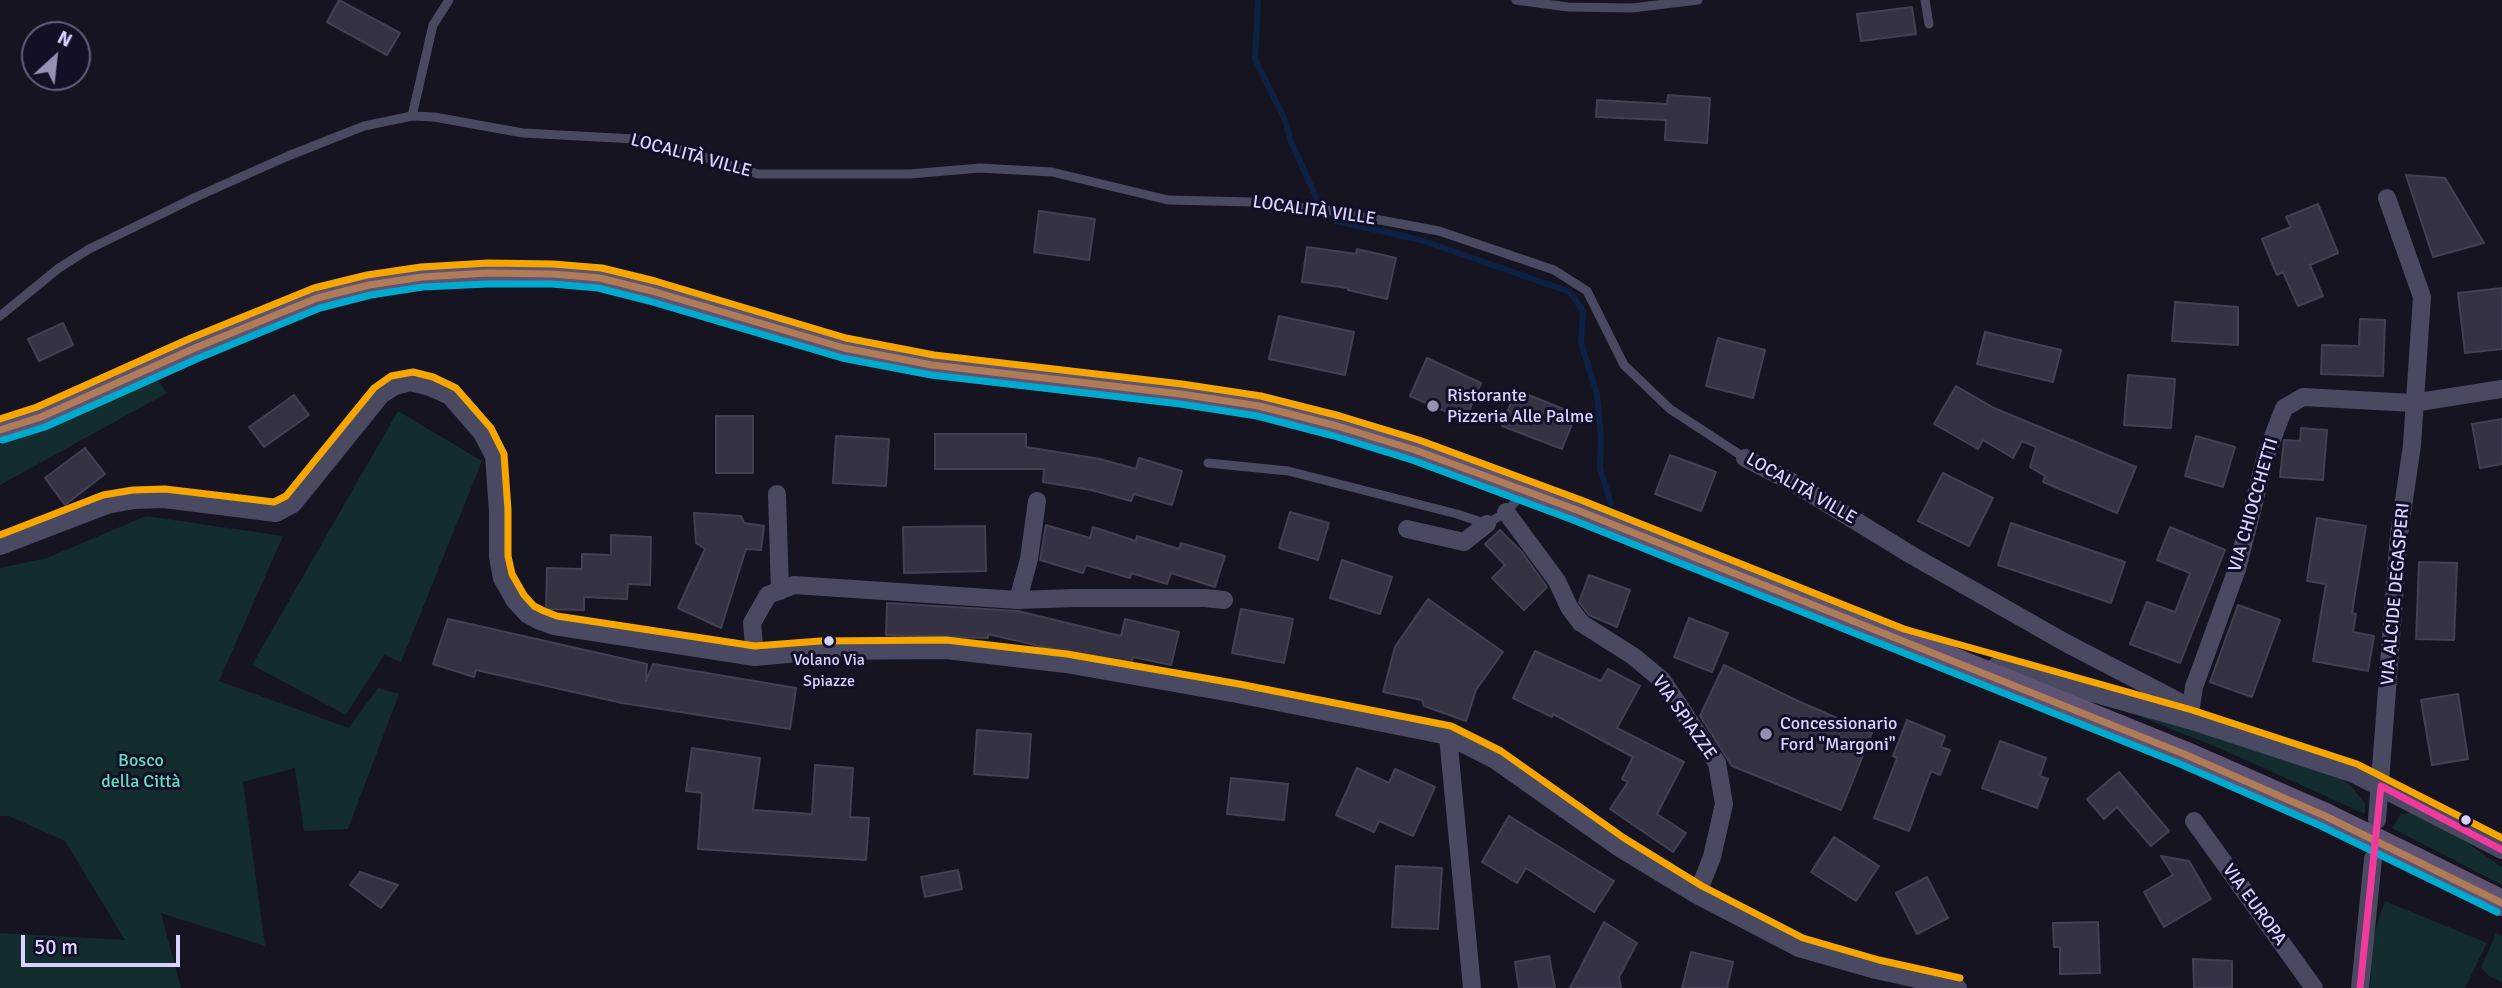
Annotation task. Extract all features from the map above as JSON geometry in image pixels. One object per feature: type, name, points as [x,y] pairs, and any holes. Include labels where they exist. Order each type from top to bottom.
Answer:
[{"type":"main road","points":[[0,430],[41,417],[194,348],[317,298],[369,285],[422,277],[488,272],[600,278],[844,348],[932,365],[1181,394],[1259,406],[1415,450],[1901,639],[2184,754],[2325,816],[2502,903]]},
{"type":"street","name":"VIA ALCIDE DEGASPERI","points":[[2377,820],[2399,534],[2412,445],[2422,297],[2387,198]]},
{"type":"street","points":[[0,546],[107,505],[134,500],[164,499],[276,513],[293,504],[381,395],[395,386],[410,383],[430,387],[450,396],[482,433],[494,456],[498,557],[502,578],[515,601],[527,614],[554,626],[755,657],[820,651],[946,650],[1079,666],[1448,736],[1495,760],[1618,847],[1696,895],[1799,948],[1876,970],[1958,988]]},
{"type":"street","points":[[2413,403],[2502,389]]},
{"type":"street","name":"VIA CHIOCCHETTI","points":[[2190,714],[2194,687],[2236,569],[2266,455],[2284,408],[2303,397],[2413,403]]},
{"type":"street","name":"LOCALITÀ VILLE","points":[[1745,458],[1802,487],[1913,556],[2190,714]]},
{"type":"street","points":[[777,494],[780,591]]},
{"type":"street","points":[[1018,600],[1029,559],[1037,501]]},
{"type":"street","name":"VIA SPIAZZE","points":[[1506,512],[1557,581],[1569,607],[1581,623],[1633,656],[1662,680],[1717,763],[1724,804],[1712,857],[1696,895]]},
{"type":"street","points":[[1407,529],[1464,542],[1487,524]]},
{"type":"street","points":[[755,657],[752,623],[768,595],[794,585],[1018,600],[1205,597],[1224,600]]},
{"type":"street","points":[[1901,639],[2190,714],[2381,786],[2502,850]]},
{"type":"street","points":[[1448,736],[1472,988]]},
{"type":"street","name":"VIA EUROPA","points":[[2194,821],[2314,988]]},
{"type":"street","points":[[2360,988],[2373,859]]},
{"type":"lane","points":[[412,116],[433,25],[449,0]]},
{"type":"lane","points":[[1516,0],[1567,7],[1632,8],[1698,0]]},
{"type":"lane","points":[[1926,0],[1929,24]]},
{"type":"lane","name":"LOCALITÀ VILLE","points":[[0,316],[59,268],[89,249],[195,197],[364,126],[412,116],[434,117],[523,133],[635,139],[758,174],[910,174],[980,168],[1052,172],[1168,200],[1277,204],[1326,210],[1439,231],[1554,270],[1587,291],[1624,365],[1670,409],[1745,458]]},
{"type":"lane","points":[[1208,463],[1288,471],[1487,524],[1506,512],[1525,491]]},
{"type":"green space","points":[[157,379],[167,393],[0,485],[0,443],[105,403]]},
{"type":"green space","points":[[398,411],[482,461],[401,662],[384,655],[346,715],[252,665]]},
{"type":"green space","name":"Bosco della Città","points":[[146,516],[283,536],[219,681],[349,728],[378,688],[399,694],[348,829],[304,831],[295,768],[243,782],[265,946],[161,913],[181,988],[0,988],[0,933],[125,940],[65,841],[9,816],[0,816],[0,568],[47,558]]},
{"type":"green space","points":[[2098,700],[2340,778],[2354,789],[2365,804],[2365,814],[2219,748]]},
{"type":"green space","points":[[2412,813],[2453,833],[2502,867],[2502,885],[2392,828],[2401,814]]},
{"type":"green space","points":[[2385,901],[2487,943],[2465,988],[2370,988],[2373,936]]},
{"type":"green space","points":[[2496,933],[2502,936],[2502,982],[2489,976],[2481,968]]},
{"type":"building","points":[[339,0],[400,33],[387,55],[327,22]]},
{"type":"building","points":[[1912,7],[1916,34],[1861,41],[1857,14]]},
{"type":"building","points":[[1668,95],[1710,98],[1707,143],[1665,140],[1666,120],[1596,117],[1597,100],[1667,104]]},
{"type":"building","points":[[2406,175],[2445,178],[2484,243],[2433,257]]},
{"type":"building","points":[[2318,204],[2338,253],[2310,265],[2323,296],[2298,306],[2283,272],[2277,275],[2262,239],[2291,227],[2286,217]]},
{"type":"building","points":[[1039,211],[1095,219],[1089,260],[1034,252]]},
{"type":"building","points":[[1307,247],[1356,254],[1357,249],[1396,258],[1387,299],[1348,288],[1302,282]]},
{"type":"building","points":[[2502,288],[2502,349],[2465,353],[2458,293]]},
{"type":"building","points":[[2175,302],[2238,307],[2238,345],[2172,341]]},
{"type":"building","points":[[1279,316],[1354,332],[1345,375],[1269,359]]},
{"type":"building","points":[[2360,319],[2385,320],[2383,376],[2321,374],[2322,345],[2359,346]]},
{"type":"building","points":[[63,323],[73,345],[39,361],[28,339]]},
{"type":"building","points":[[1985,332],[2061,350],[2053,382],[1977,364]]},
{"type":"building","points":[[1718,338],[1765,350],[1753,398],[1706,386]]},
{"type":"building","points":[[1427,358],[1481,383],[1465,420],[1410,396]]},
{"type":"building","points":[[2128,375],[2175,379],[2171,428],[2124,425]]},
{"type":"building","points":[[1956,386],[1994,408],[2136,467],[2117,513],[2043,482],[2045,476],[2030,467],[2036,447],[2022,441],[2013,458],[1983,440],[1978,449],[1934,424]]},
{"type":"building","points":[[1516,390],[1576,414],[1562,449],[1502,426]]},
{"type":"building","points":[[294,395],[309,415],[264,447],[249,427]]},
{"type":"building","points":[[716,416],[753,416],[753,473],[716,473]]},
{"type":"building","points":[[2502,419],[2502,464],[2480,468],[2472,424]]},
{"type":"building","points":[[2301,428],[2327,430],[2323,480],[2280,477],[2284,440],[2300,441]]},
{"type":"building","points":[[935,434],[1026,434],[1026,447],[1100,459],[1136,469],[1139,458],[1182,471],[1172,505],[1134,494],[1131,501],[1091,490],[1043,482],[1044,469],[935,469]]},
{"type":"building","points":[[836,436],[889,439],[886,486],[833,483]]},
{"type":"building","points":[[2196,436],[2235,447],[2223,487],[2185,476]]},
{"type":"building","points":[[85,448],[105,474],[65,505],[45,478]]},
{"type":"building","points":[[1670,455],[1716,472],[1701,511],[1655,494]]},
{"type":"building","points":[[1943,473],[1993,498],[1969,546],[1918,521]]},
{"type":"building","points":[[1290,512],[1329,523],[1318,560],[1279,548]]},
{"type":"building","points":[[694,513],[741,516],[744,523],[764,526],[761,550],[746,549],[721,628],[678,608],[705,549],[696,543]]},
{"type":"building","points":[[2317,518],[2366,526],[2352,613],[2356,614],[2353,632],[2374,636],[2368,671],[2313,661],[2326,584],[2307,581]]},
{"type":"building","points":[[2011,523],[2125,562],[2111,603],[1998,565]]},
{"type":"building","points":[[1046,525],[1090,538],[1093,527],[1136,541],[1137,536],[1179,549],[1181,543],[1225,556],[1215,587],[1171,573],[1167,584],[1131,573],[1130,578],[1086,565],[1083,573],[1040,560]]},
{"type":"building","points":[[985,526],[986,571],[904,573],[903,527]]},
{"type":"building","points":[[2170,527],[2225,550],[2180,663],[2130,644],[2147,602],[2175,612],[2190,573],[2157,560]]},
{"type":"building","points":[[1500,530],[1522,552],[1547,587],[1524,610],[1492,578],[1505,565],[1485,544]]},
{"type":"building","points":[[611,535],[651,537],[650,585],[628,584],[627,599],[584,597],[584,610],[546,609],[547,568],[582,569],[582,554],[611,555]]},
{"type":"building","points":[[1342,560],[1392,577],[1380,614],[1330,598]]},
{"type":"building","points":[[2419,562],[2457,563],[2454,640],[2416,639]]},
{"type":"building","points":[[1589,575],[1630,590],[1617,627],[1589,615],[1579,602]]},
{"type":"building","points":[[1428,599],[1503,652],[1476,690],[1466,721],[1424,706],[1422,700],[1383,692],[1395,647]]},
{"type":"building","points":[[887,603],[1018,611],[1121,636],[1125,619],[1179,632],[1171,665],[1133,657],[1131,664],[988,634],[988,638],[886,635]]},
{"type":"building","points":[[2238,605],[2280,620],[2252,697],[2210,682]]},
{"type":"building","points":[[1241,609],[1293,619],[1284,663],[1232,653]]},
{"type":"building","points":[[1689,618],[1728,633],[1712,672],[1674,657]]},
{"type":"building","points":[[448,619],[647,664],[646,681],[653,664],[796,688],[790,729],[622,703],[476,670],[474,677],[433,664]]},
{"type":"building","points":[[1535,651],[1601,681],[1608,669],[1640,686],[1617,728],[1684,762],[1657,814],[1686,833],[1673,852],[1610,809],[1628,782],[1622,779],[1633,757],[1553,714],[1552,717],[1513,698]]},
{"type":"building","points":[[1724,665],[1872,733],[1841,810],[1732,766],[1700,716]]},
{"type":"building","points":[[2458,694],[2468,759],[2432,765],[2421,700]]},
{"type":"building","points":[[1907,720],[1945,736],[1941,747],[1950,750],[1940,775],[1931,771],[1909,831],[1874,818],[1897,758],[1893,756]]},
{"type":"building","points":[[977,730],[1031,734],[1028,778],[974,774]]},
{"type":"building","points":[[2000,741],[2046,758],[2040,776],[2048,779],[2037,808],[1982,788]]},
{"type":"building","points":[[692,748],[760,758],[753,810],[812,814],[815,765],[853,768],[850,817],[869,818],[866,860],[698,849],[702,793],[686,791]]},
{"type":"building","points":[[1357,768],[1389,783],[1395,769],[1435,787],[1413,836],[1379,821],[1374,832],[1336,815]]},
{"type":"building","points":[[2119,772],[2169,831],[2151,846],[2117,807],[2104,819],[2087,799]]},
{"type":"building","points":[[1231,778],[1288,784],[1284,820],[1227,814]]},
{"type":"building","points":[[1509,816],[1614,881],[1594,912],[1526,868],[1517,883],[1482,862]]},
{"type":"building","points":[[1834,837],[1879,866],[1856,901],[1811,872]]},
{"type":"building","points":[[2161,856],[2189,861],[2211,899],[2164,927],[2144,892],[2173,875]]},
{"type":"building","points":[[1396,866],[1442,868],[1438,929],[1392,927]]},
{"type":"building","points":[[958,870],[962,889],[925,897],[921,877]]},
{"type":"building","points":[[360,872],[398,885],[381,908],[350,885]]},
{"type":"building","points":[[1927,877],[1948,918],[1917,934],[1896,893]]},
{"type":"building","points":[[1604,922],[1637,943],[1619,977],[1621,988],[1570,988]]},
{"type":"building","points":[[2098,922],[2100,973],[2060,974],[2060,947],[2054,947],[2053,923]]},
{"type":"building","points":[[1691,952],[1733,962],[1727,988],[1682,988]]},
{"type":"building","points":[[1549,956],[1555,988],[1519,988],[1515,962]]},
{"type":"building","points":[[2193,959],[2232,961],[2232,988],[2194,988]]},
{"type":"waterway","points":[[1258,0],[1255,59],[1285,120],[1291,142],[1318,201]]},
{"type":"waterway","points":[[1336,221],[1421,240],[1570,292],[1583,311],[1581,343],[1597,394],[1601,437],[1600,468],[1611,504]]},
{"type":"transit line","points":[[0,419],[37,407],[191,338],[314,288],[367,275],[421,267],[488,263],[602,268],[655,281],[846,338],[934,355],[1261,396],[1340,416],[1419,440],[1581,500],[1904,629],[2192,710],[2357,764],[2502,838]]},
{"type":"transit line","points":[[0,430],[41,417],[195,348],[317,298],[369,285],[422,277],[488,273],[600,278],[844,348],[932,365],[1181,394],[1259,406],[1415,450],[1577,510],[2184,754],[2325,816],[2502,903]]},
{"type":"transit line","points":[[3,440],[45,427],[199,358],[320,308],[371,295],[423,287],[552,284],[598,288],[842,358],[931,375],[1180,404],[1257,416],[1412,460],[1573,520],[2180,764],[2321,826],[2497,912]]},
{"type":"transit line","points":[[0,535],[103,495],[133,490],[165,489],[274,502],[286,496],[374,388],[391,376],[413,372],[433,377],[456,388],[491,428],[504,454],[508,556],[512,574],[524,595],[534,606],[544,611],[557,616],[755,646],[820,641],[946,640],[1067,654],[1239,684],[1451,726],[1501,751],[1624,838],[1702,886],[1803,938],[1879,960],[1960,978]]},
{"type":"transit line","points":[[2360,988],[2381,786],[2502,850]]},
{"type":"place","name":"Ristorante Pizzeria Alle Palme","points":[[1433,406]]},
{"type":"place","name":"Volano Via Spiazze","points":[[829,641]]},
{"type":"place","name":"Concessionario Ford \"Margoni\"","points":[[1766,734]]}]
